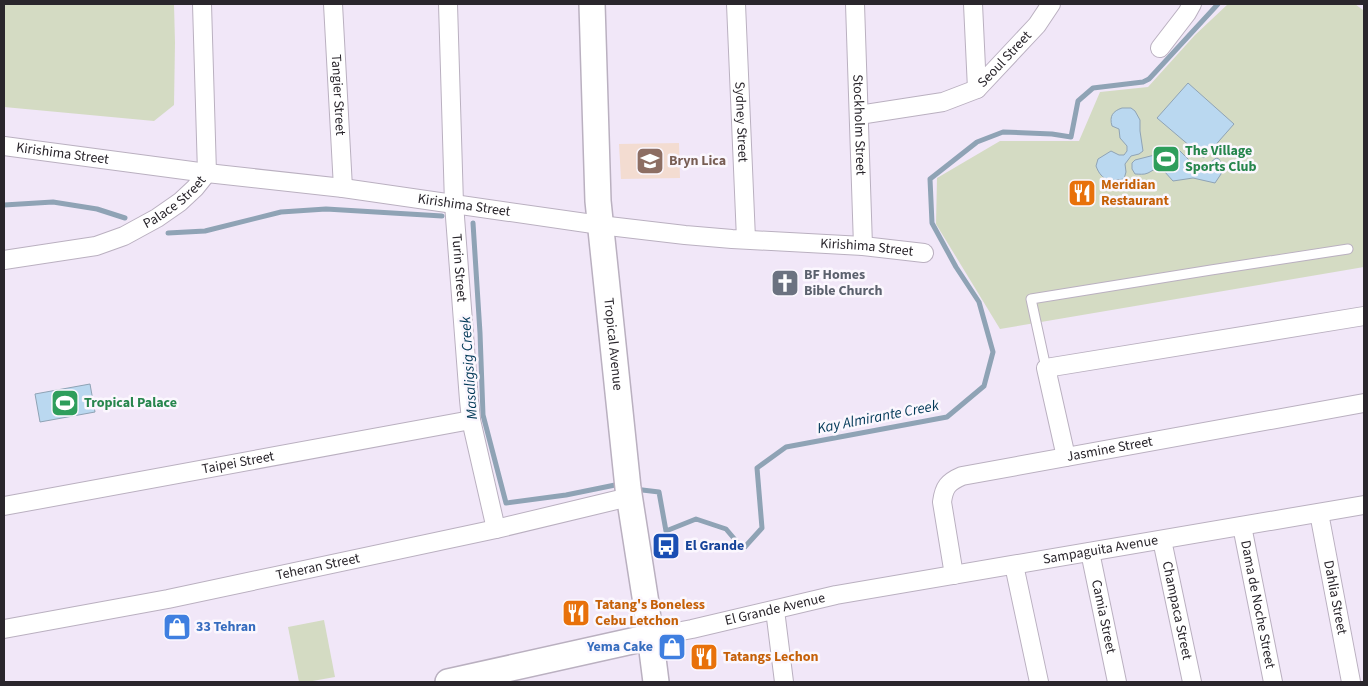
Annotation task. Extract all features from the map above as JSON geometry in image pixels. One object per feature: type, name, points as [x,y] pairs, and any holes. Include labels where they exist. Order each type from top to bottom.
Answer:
[{"type":"street","name":"Palace Street","points":[[4,260],[96,246],[124,236],[157,218],[180,202],[207,173],[202,4]]},
{"type":"street","name":"Tangier Street","points":[[333,4],[342,188]]},
{"type":"street","name":"Turin Street","points":[[448,4],[454,204],[471,420],[496,528]]},
{"type":"street","name":"Tropical Avenue","points":[[592,4],[600,225],[629,497],[656,682]]},
{"type":"street","name":"Sydney Street","points":[[736,4],[746,239]]},
{"type":"street","name":"Stockholm Street","points":[[855,4],[863,246]]},
{"type":"street","points":[[973,4],[977,89]]},
{"type":"street","name":"Seoul Street","points":[[859,115],[943,102],[977,89],[1037,24],[1051,4]]},
{"type":"street","points":[[1160,48],[1192,4]]},
{"type":"street","name":"Kirishima Street","points":[[4,146],[207,173],[342,188],[600,225],[685,235],[863,246],[924,253]]},
{"type":"street","points":[[1066,458],[1046,368],[1364,316]]},
{"type":"street","name":"Jasmine Street","points":[[954,575],[942,502],[943,493],[947,485],[962,476],[1364,403]]},
{"type":"street","name":"Taipei Street","points":[[4,506],[471,420]]},
{"type":"street","name":"Teheran Street","points":[[4,629],[168,599],[496,528],[629,497]]},
{"type":"street","name":"Sampaguita Avenue","points":[[836,595],[1364,505]]},
{"type":"street","name":"Dahlia Street","points":[[1318,513],[1351,682]]},
{"type":"street","name":"Dama de Noche Street","points":[[1242,526],[1273,682]]},
{"type":"street","name":"Champaca Street","points":[[1162,540],[1192,682]]},
{"type":"street","name":"Camia Street","points":[[1090,552],[1117,682]]},
{"type":"street","points":[[1014,565],[1038,682]]},
{"type":"street","name":"El Grande Avenue","points":[[448,682],[515,675],[650,636],[692,629],[836,595]]},
{"type":"street","points":[[775,610],[784,682]]},
{"type":"lane","points":[[1046,368],[1031,299],[1348,250]]},
{"type":"shaded area","name":"Bryn Lica","points":[[679,143],[680,178],[621,179],[619,144]]},
{"type":"green space","points":[[4,4],[174,4],[174,105],[154,121],[4,107]]},
{"type":"green space","name":"The Village Sports Club","points":[[1228,4],[1355,4],[1363,10],[1364,267],[1000,329],[936,224],[937,178],[1000,141],[1079,141],[1100,92],[1148,87],[1195,35]]},
{"type":"green space","points":[[324,620],[335,677],[299,682],[288,627]]},
{"type":"water","points":[[1188,83],[1234,124],[1204,158],[1157,118]]},
{"type":"water","points":[[1122,108],[1131,108],[1140,120],[1143,151],[1131,156],[1125,164],[1126,172],[1124,179],[1109,181],[1101,175],[1096,166],[1098,159],[1111,151],[1124,155],[1127,151],[1127,146],[1120,138],[1119,129],[1112,126],[1111,122],[1112,114]]},
{"type":"water","points":[[1178,149],[1196,167],[1205,167],[1216,158],[1219,159],[1223,167],[1215,183],[1193,178],[1173,181],[1164,171],[1159,169],[1146,174],[1135,174],[1132,169],[1132,163],[1135,160]]},
{"type":"water","name":"Tropical Palace","points":[[90,384],[95,412],[40,422],[35,394]]},
{"type":"waterway","name":"Kay Almirante Creek","points":[[634,489],[659,492],[666,531],[696,519],[726,529],[743,549],[762,528],[757,468],[786,447],[947,417],[984,386],[993,352],[979,302],[956,267],[932,223],[930,179],[977,142],[1003,132],[1052,134],[1071,137],[1078,101],[1093,88],[1143,82],[1149,79],[1218,4]]},
{"type":"waterway","name":"Masaligsig Creek","points":[[4,205],[53,202],[97,209],[125,218]]},
{"type":"waterway","name":"Masaligsig Creek","points":[[168,233],[205,231],[281,212],[326,209],[442,216]]},
{"type":"waterway","name":"Masaligsig Creek","points":[[473,223],[483,415],[506,503],[566,495],[620,484]]},
{"type":"place","name":"The Village Sports Club","points":[[1166,159]]},
{"type":"place","name":"Bryn Lica","points":[[650,161]]},
{"type":"place","name":"Meridian Restaurant","points":[[1082,193]]},
{"type":"place","name":"BF Homes Bible Church","points":[[785,283]]},
{"type":"place","name":"Tropical Palace","points":[[65,403]]},
{"type":"place","name":"El Grande","points":[[666,546]]},
{"type":"place","name":"Tatang's Boneless Cebu Letchon","points":[[576,613]]},
{"type":"place","name":"33 Tehran","points":[[177,627]]},
{"type":"place","name":"Yema Cake","points":[[672,647]]},
{"type":"place","name":"Tatangs Lechon","points":[[704,657]]}]
